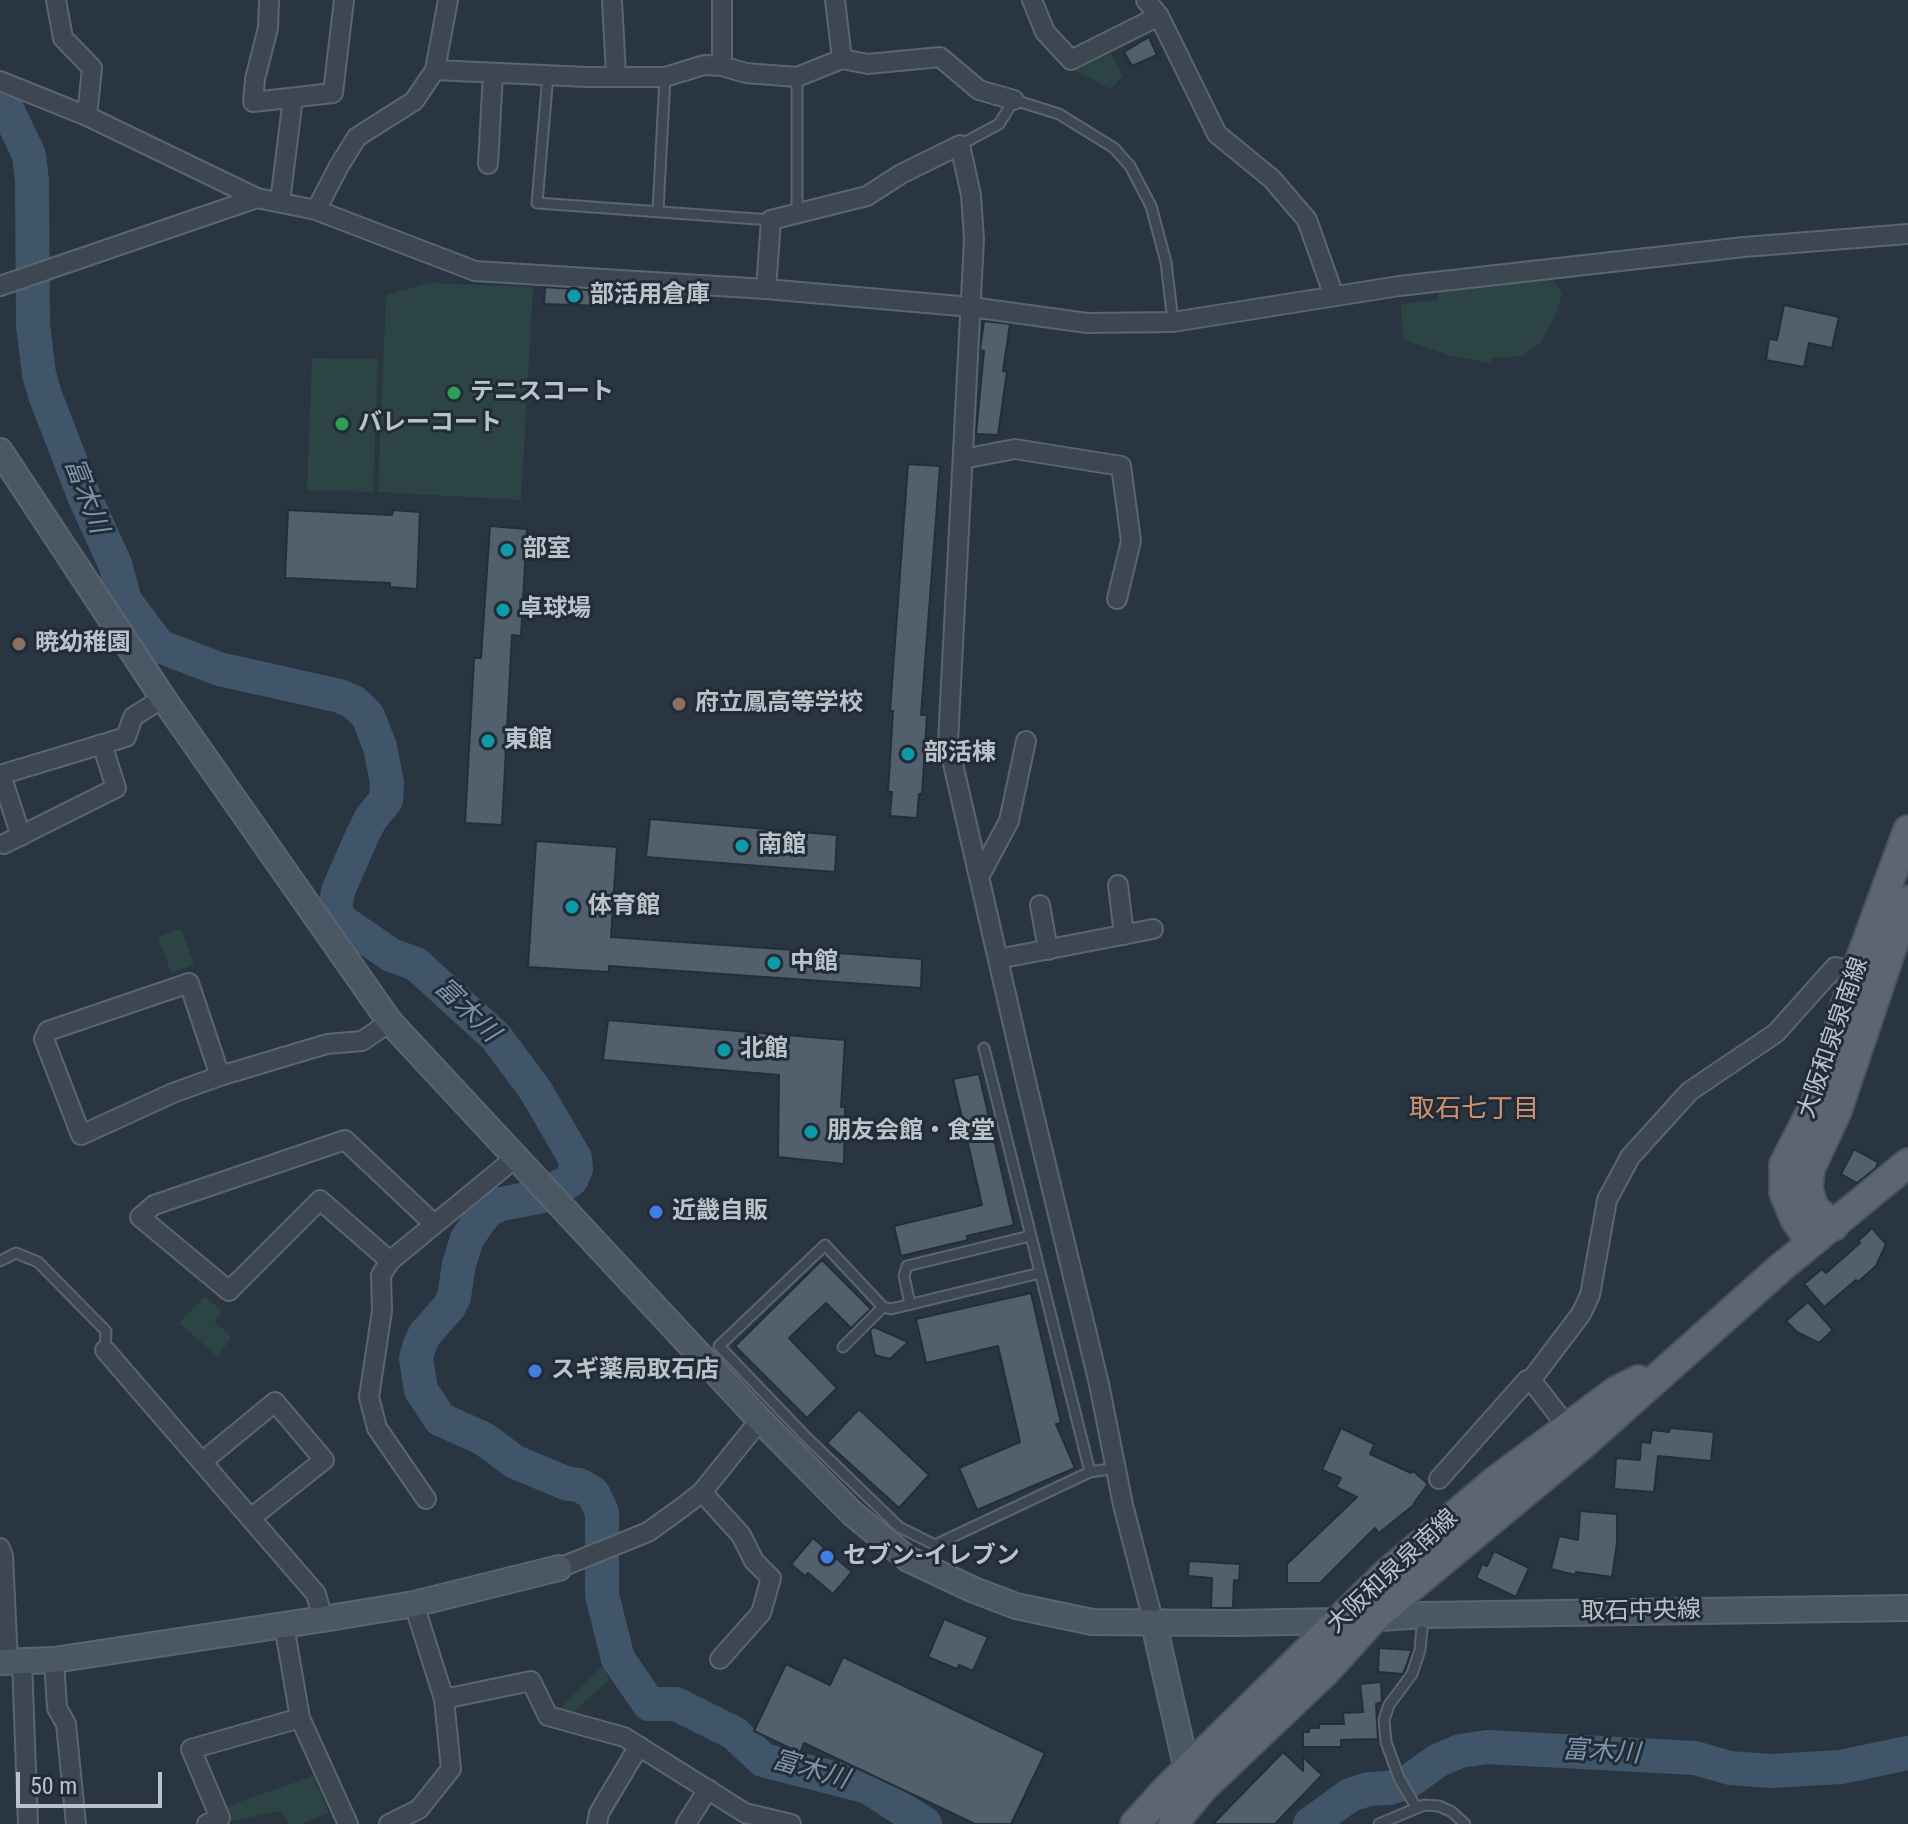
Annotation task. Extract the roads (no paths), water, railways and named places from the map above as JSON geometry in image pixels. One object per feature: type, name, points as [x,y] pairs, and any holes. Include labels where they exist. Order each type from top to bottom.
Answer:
[{"type":"main road","name":"大阪和泉泉南線","points":[[1811,1243],[1795,1219],[1784,1193],[1784,1164],[1816,1102],[1856,971],[1908,830]]},
{"type":"main road","name":"大阪和泉泉南線","points":[[1834,1226],[1814,1208],[1808,1189],[1810,1169],[1837,1111],[1908,900]]},
{"type":"main road","name":"大阪和泉泉南線","points":[[1135,1824],[1326,1671],[1375,1617],[1574,1436],[1616,1391],[1682,1357],[1811,1243],[1908,1163]]},
{"type":"main road","name":"大阪和泉泉南線","points":[[1173,1824],[1195,1779],[1386,1574],[1483,1491],[1574,1436]]},
{"type":"street","points":[[56,0],[63,38],[92,68],[87,116]]},
{"type":"street","points":[[269,0],[268,28],[255,79],[253,102],[333,93],[344,0]]},
{"type":"street","points":[[316,210],[357,137],[414,101],[435,70],[448,0]]},
{"type":"street","points":[[612,0],[616,75]]},
{"type":"street","points":[[722,0],[722,66]]},
{"type":"street","points":[[835,0],[842,59]]},
{"type":"street","points":[[1032,0],[1045,32],[1071,60],[1159,16]]},
{"type":"street","points":[[1146,0],[1159,16],[1217,134],[1272,179],[1307,220],[1334,296]]},
{"type":"street","points":[[435,70],[665,77],[704,65],[746,73],[797,77],[842,59],[868,64],[940,57],[979,90],[1014,100]]},
{"type":"street","points":[[488,164],[493,74]]},
{"type":"street","points":[[0,81],[87,116],[257,198],[316,210],[475,271],[766,289],[971,307],[1087,323],[1173,322],[1399,286],[1713,251],[1908,234]]},
{"type":"street","points":[[280,202],[293,98]]},
{"type":"street","points":[[766,289],[771,220],[867,196],[901,174],[960,145],[974,216],[948,742],[1116,1468],[1195,1779]]},
{"type":"street","points":[[0,286],[257,198]]},
{"type":"street","points":[[963,459],[1015,449],[1121,466],[1131,541],[1117,599]]},
{"type":"street","name":"取石中央線","points":[[0,451],[163,698],[390,1022],[515,1158],[711,1353],[760,1420],[853,1514],[908,1559],[1016,1606],[1092,1622],[1339,1621],[1423,1615],[1908,1608]]},
{"type":"street","points":[[102,744],[116,788],[12,840],[1,775],[102,744],[126,737],[133,717],[163,698]]},
{"type":"street","points":[[979,877],[1009,821],[1026,741]]},
{"type":"street","points":[[1118,885],[1124,935]]},
{"type":"street","points":[[1040,905],[1048,950]]},
{"type":"street","points":[[998,959],[1153,929]]},
{"type":"street","points":[[1439,1479],[1527,1380],[1531,1380],[1581,1314],[1590,1295],[1607,1200],[1630,1157],[1690,1091],[1776,1033],[1835,967],[1856,971]]},
{"type":"street","points":[[220,1076],[189,983],[48,1031],[44,1039],[81,1135],[173,1093],[220,1076],[327,1044],[362,1041],[390,1022]]},
{"type":"street","points":[[390,1261],[320,1200],[229,1291],[140,1217],[154,1205],[345,1140],[434,1224]]},
{"type":"street","points":[[426,1499],[377,1428],[369,1397],[382,1311],[381,1275],[390,1261],[515,1158]]},
{"type":"street","points":[[105,1350],[316,1594],[323,1619]]},
{"type":"street","points":[[1531,1380],[1574,1436]]},
{"type":"street","points":[[202,1462],[275,1402],[324,1460],[251,1518]]},
{"type":"street","points":[[10,1662],[54,1660],[414,1604],[559,1568],[648,1532],[702,1492],[760,1420]]},
{"type":"street","points":[[702,1492],[741,1535],[754,1561],[771,1578],[761,1613],[720,1659]]},
{"type":"street","points":[[0,1548],[28,1824]]},
{"type":"street","points":[[389,1824],[419,1809],[451,1769],[444,1699],[414,1604]]},
{"type":"street","points":[[284,1625],[300,1718],[348,1824]]},
{"type":"street","points":[[54,1660],[57,1708],[66,1724],[76,1824]]},
{"type":"street","points":[[444,1699],[531,1681],[548,1716],[624,1737],[745,1813],[780,1823]]},
{"type":"street","points":[[207,1824],[220,1818],[191,1749],[300,1718]]},
{"type":"street","points":[[597,1824],[599,1813],[639,1746]]},
{"type":"street","points":[[686,1824],[708,1789]]},
{"type":"lane","points":[[548,75],[537,203],[771,220]]},
{"type":"lane","points":[[658,211],[665,77]]},
{"type":"lane","points":[[797,77],[797,214]]},
{"type":"lane","points":[[960,145],[999,124],[1014,100],[1059,114],[1114,148],[1130,166],[1151,206],[1166,262],[1173,322]]},
{"type":"lane","points":[[984,1048],[1090,1472]]},
{"type":"lane","points":[[910,1304],[904,1276],[907,1266],[1030,1236]]},
{"type":"lane","points":[[1040,1273],[891,1309],[883,1307],[825,1245],[711,1353],[807,1438],[899,1527],[935,1545],[1090,1472],[1116,1468]]},
{"type":"lane","points":[[0,1261],[16,1253],[38,1262],[106,1331],[105,1350]]},
{"type":"lane","points":[[843,1347],[883,1307]]},
{"type":"lane","points":[[1416,1807],[1399,1778],[1386,1742],[1384,1720],[1389,1705],[1412,1674],[1420,1650],[1423,1615]]},
{"type":"lane","points":[[1379,1824],[1416,1807],[1439,1806],[1452,1812],[1465,1824]]},
{"type":"waterway","name":"富木川","points":[[0,94],[29,155],[33,325],[39,374],[84,496],[115,564],[125,601],[159,646],[219,669],[340,696],[355,703],[368,716],[380,747],[387,782],[386,800],[371,818],[362,836],[338,891],[335,911],[343,922],[391,955],[416,964],[496,1037],[536,1091],[575,1158],[576,1169],[571,1180],[543,1196],[501,1204],[488,1210],[467,1239],[454,1297],[420,1344],[416,1358],[421,1390],[440,1419],[484,1439],[515,1462],[593,1493],[602,1512],[602,1595],[618,1659],[649,1704],[676,1704],[734,1733],[763,1760],[868,1787],[925,1824]]},
{"type":"waterway","name":"富木川","points":[[1310,1824],[1350,1795],[1408,1782],[1437,1761],[1460,1751],[1487,1747],[1695,1758],[1730,1768],[1771,1771],[1841,1767],[1908,1753]]},
{"type":"place","name":"部活用倉庫","points":[[574,296]]},
{"type":"place","name":"テニスコート","points":[[454,393]]},
{"type":"place","name":"バレーコート","points":[[342,424]]},
{"type":"place","name":"部室","points":[[507,550]]},
{"type":"place","name":"卓球場","points":[[503,610]]},
{"type":"place","name":"暁幼稚園","points":[[19,644]]},
{"type":"place","name":"府立鳳高等学校","points":[[679,704]]},
{"type":"place","name":"東館","points":[[488,741]]},
{"type":"place","name":"部活棟","points":[[908,754]]},
{"type":"place","name":"南館","points":[[742,846]]},
{"type":"place","name":"体育館","points":[[572,907]]},
{"type":"place","name":"中館","points":[[774,963]]},
{"type":"place","name":"北館","points":[[724,1050]]},
{"type":"place","name":"朋友会館・食堂","points":[[811,1132]]},
{"type":"place","name":"近畿自販","points":[[656,1212]]},
{"type":"place","name":"スギ薬局取石店","points":[[535,1371]]},
{"type":"place","name":"セブン-イレブン","points":[[827,1557]]},
{"type":"district","name":"取石七丁目","points":[[1474,1110]]}]
